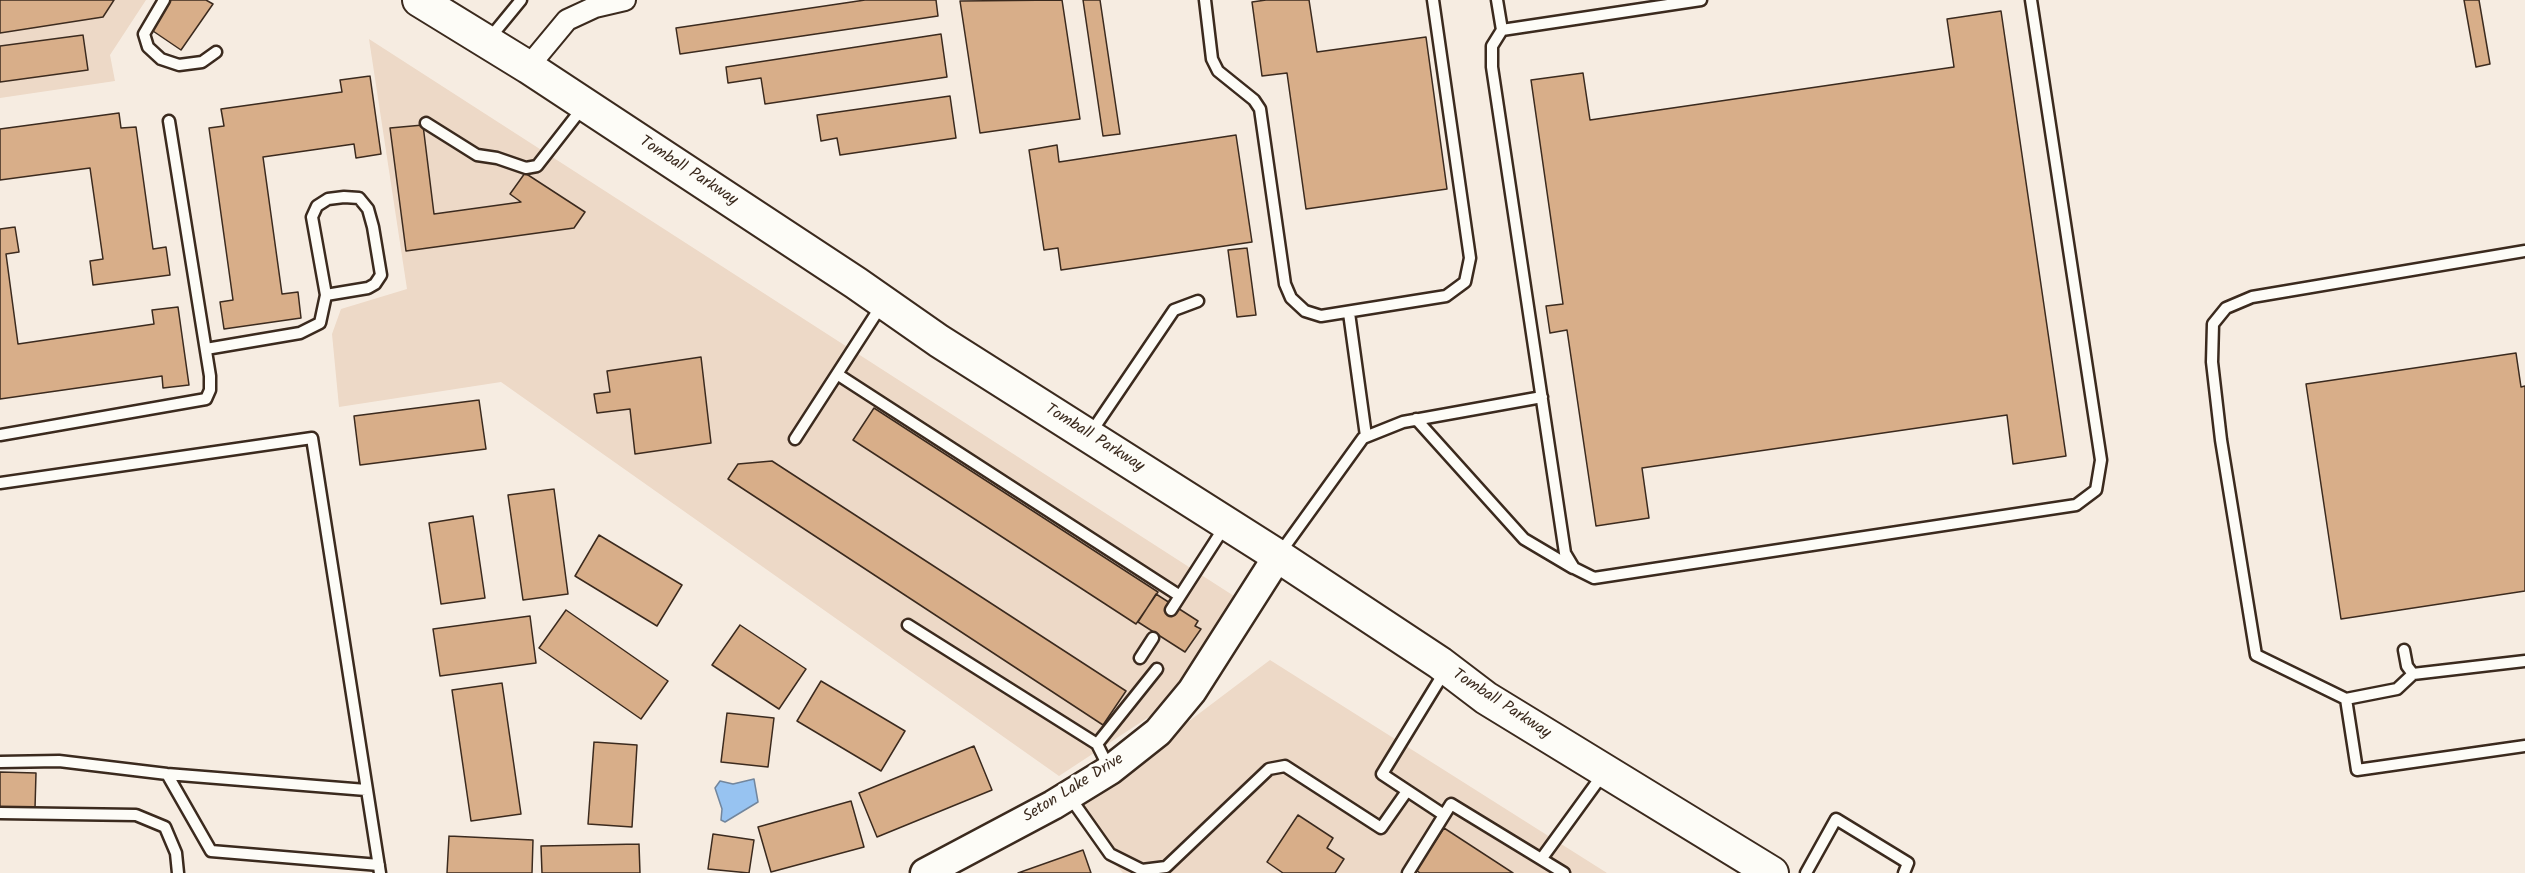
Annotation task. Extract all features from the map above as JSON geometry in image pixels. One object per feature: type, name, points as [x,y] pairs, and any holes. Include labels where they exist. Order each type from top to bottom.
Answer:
[{"type":"main road","name":"Tomball Parkway","points":[[419,0],[528,67],[939,341],[1278,556],[1486,698],[1772,873]]},
{"type":"street","points":[[528,67],[567,21],[594,3],[625,0]]},
{"type":"street","name":"Seton Lake Drive","points":[[929,872],[991,840],[1110,770],[1158,732],[1192,691],[1278,556]]},
{"type":"lane","points":[[164,0],[148,22],[144,34],[148,46],[161,58],[179,65],[202,62],[216,52]]},
{"type":"lane","points":[[487,41],[521,0]]},
{"type":"lane","points":[[1205,0],[1212,59],[1218,71],[1254,100],[1260,109],[1284,284],[1291,298],[1305,311],[1321,316],[1446,296],[1465,282],[1470,258],[1433,0]]},
{"type":"lane","points":[[1497,0],[1502,30],[1492,46],[1492,67],[1565,553],[1574,568]]},
{"type":"lane","points":[[1502,30],[1701,0]]},
{"type":"lane","points":[[1416,419],[1524,539],[1594,578],[2076,505],[2096,490],[2101,460],[2031,0]]},
{"type":"lane","points":[[426,123],[477,155],[497,158],[515,166],[533,168],[537,166],[585,105]]},
{"type":"lane","points":[[0,435],[206,399],[210,383],[206,349],[169,121]]},
{"type":"lane","points":[[206,349],[311,329],[320,323],[325,310],[326,295],[312,217],[317,206],[328,199],[358,198],[368,209],[374,227],[381,275],[375,284],[368,288],[326,295]]},
{"type":"lane","points":[[2525,251],[2252,297],[2226,308],[2214,324],[2212,362],[2220,429],[2256,654],[2346,699],[2397,689],[2413,674],[2525,661]]},
{"type":"lane","points":[[1089,436],[1174,310],[1198,301]]},
{"type":"lane","points":[[795,439],[883,302]]},
{"type":"lane","points":[[1349,313],[1366,436]]},
{"type":"lane","points":[[837,374],[1180,596]]},
{"type":"lane","points":[[1278,556],[1333,476],[1366,436],[1416,419],[1542,397]]},
{"type":"lane","points":[[0,483],[312,438],[379,869],[211,851],[167,774]]},
{"type":"lane","points":[[1171,610],[1227,524]]},
{"type":"lane","points":[[909,625],[1097,744],[1110,770]]},
{"type":"lane","points":[[1140,658],[1153,638]]},
{"type":"lane","points":[[2404,650],[2407,666],[2413,674]]},
{"type":"lane","points":[[1097,744],[1157,669]]},
{"type":"lane","points":[[1444,815],[1382,774],[1446,669]]},
{"type":"lane","points":[[2346,699],[2357,770],[2525,746]]},
{"type":"lane","points":[[0,762],[59,761],[167,774],[366,790]]},
{"type":"lane","points":[[1069,795],[1110,854],[1142,870],[1166,867],[1269,769],[1285,765],[1381,828],[1407,791]]},
{"type":"lane","points":[[1542,858],[1605,771]]},
{"type":"lane","points":[[1408,873],[1451,804],[1564,873]]},
{"type":"lane","points":[[0,813],[136,815],[165,827],[176,853],[178,873]]},
{"type":"lane","points":[[1806,873],[1836,819],[1908,864],[1904,873]]},
{"type":"shaded area","points":[[0,0],[146,0],[110,55],[115,81],[0,98]]},
{"type":"shaded area","points":[[369,39],[1234,596],[1164,707],[1059,776],[501,382],[339,407],[332,334],[341,309],[407,289]]},
{"type":"shaded area","points":[[1270,660],[1607,873],[1123,873],[1070,811]]},
{"type":"water","points":[[754,779],[758,802],[725,822],[721,820],[722,809],[715,788],[720,781],[733,784]]},
{"type":"building","points":[[0,0],[114,0],[103,17],[0,33]]},
{"type":"building","points":[[169,0],[206,0],[213,4],[181,50],[150,29]]},
{"type":"building","points":[[865,0],[936,0],[938,16],[680,54],[676,28]]},
{"type":"building","points":[[1062,0],[1080,119],[980,133],[960,1]]},
{"type":"building","points":[[1083,0],[1100,0],[1120,134],[1103,136]]},
{"type":"building","points":[[1309,0],[1317,52],[1426,37],[1447,189],[1306,209],[1287,73],[1262,76],[1252,2]]},
{"type":"building","points":[[2464,0],[2479,0],[2490,64],[2476,67]]},
{"type":"building","points":[[2001,11],[2066,456],[2013,464],[2007,415],[1642,468],[1649,518],[1596,526],[1567,330],[1550,333],[1546,306],[1563,304],[1531,80],[1583,73],[1590,120],[1954,67],[1947,19]]},
{"type":"building","points":[[941,34],[947,77],[765,104],[761,78],[728,83],[726,67]]},
{"type":"building","points":[[83,35],[88,70],[0,82],[0,46]]},
{"type":"building","points":[[370,76],[381,154],[356,158],[354,144],[263,157],[282,294],[298,292],[301,318],[224,329],[220,302],[233,300],[209,128],[224,126],[221,109],[342,92],[340,80]]},
{"type":"building","points":[[950,96],[956,138],[840,155],[837,138],[821,141],[817,115]]},
{"type":"building","points":[[119,113],[121,128],[136,127],[153,249],[166,247],[170,275],[93,285],[90,261],[103,259],[90,168],[0,180],[0,129]]},
{"type":"building","points":[[423,125],[434,214],[521,202],[510,194],[525,173],[585,212],[574,228],[406,251],[390,128]]},
{"type":"building","points":[[1236,135],[1252,242],[1061,270],[1058,248],[1044,250],[1029,150],[1057,145],[1059,162]]},
{"type":"building","points":[[15,227],[19,252],[6,254],[18,344],[154,324],[152,310],[178,307],[189,385],[163,388],[162,376],[0,399],[0,229]]},
{"type":"building","points":[[1247,248],[1256,315],[1237,317],[1228,250]]},
{"type":"building","points":[[2516,353],[2521,387],[2525,386],[2525,591],[2341,619],[2306,384]]},
{"type":"building","points":[[701,357],[711,443],[635,454],[630,409],[597,413],[594,394],[610,392],[607,371]]},
{"type":"building","points":[[479,400],[486,449],[360,465],[354,416]]},
{"type":"building","points":[[874,408],[1158,592],[1136,624],[853,440]]},
{"type":"building","points":[[772,461],[1126,691],[1103,725],[728,479],[738,464]]},
{"type":"building","points":[[554,489],[568,594],[523,600],[508,495]]},
{"type":"building","points":[[473,516],[485,598],[441,604],[429,523]]},
{"type":"building","points":[[599,535],[682,585],[657,626],[575,576]]},
{"type":"building","points":[[1156,594],[1198,621],[1195,626],[1201,629],[1185,652],[1138,622]]},
{"type":"building","points":[[566,610],[668,681],[641,719],[539,648]]},
{"type":"building","points":[[530,616],[536,663],[440,676],[433,629]]},
{"type":"building","points":[[740,625],[806,669],[779,709],[712,665]]},
{"type":"building","points":[[821,681],[905,731],[881,771],[797,721]]},
{"type":"building","points":[[502,683],[521,814],[471,821],[452,690]]},
{"type":"building","points":[[727,713],[774,718],[768,767],[721,762]]},
{"type":"building","points":[[594,742],[637,745],[632,827],[588,824]]},
{"type":"building","points":[[974,746],[992,790],[877,837],[859,793]]},
{"type":"building","points":[[0,772],[36,773],[35,808],[0,807]]},
{"type":"building","points":[[851,801],[864,847],[771,872],[758,827]]},
{"type":"building","points":[[1298,815],[1333,838],[1327,848],[1344,859],[1335,873],[1283,873],[1267,862]]},
{"type":"building","points":[[1444,828],[1513,873],[1420,873],[1416,870]]},
{"type":"building","points":[[713,834],[754,840],[749,873],[708,869]]},
{"type":"building","points":[[449,836],[533,840],[532,873],[447,873]]},
{"type":"building","points":[[639,844],[640,873],[542,873],[541,846]]},
{"type":"building","points":[[1083,850],[1091,873],[1018,873]]}]
